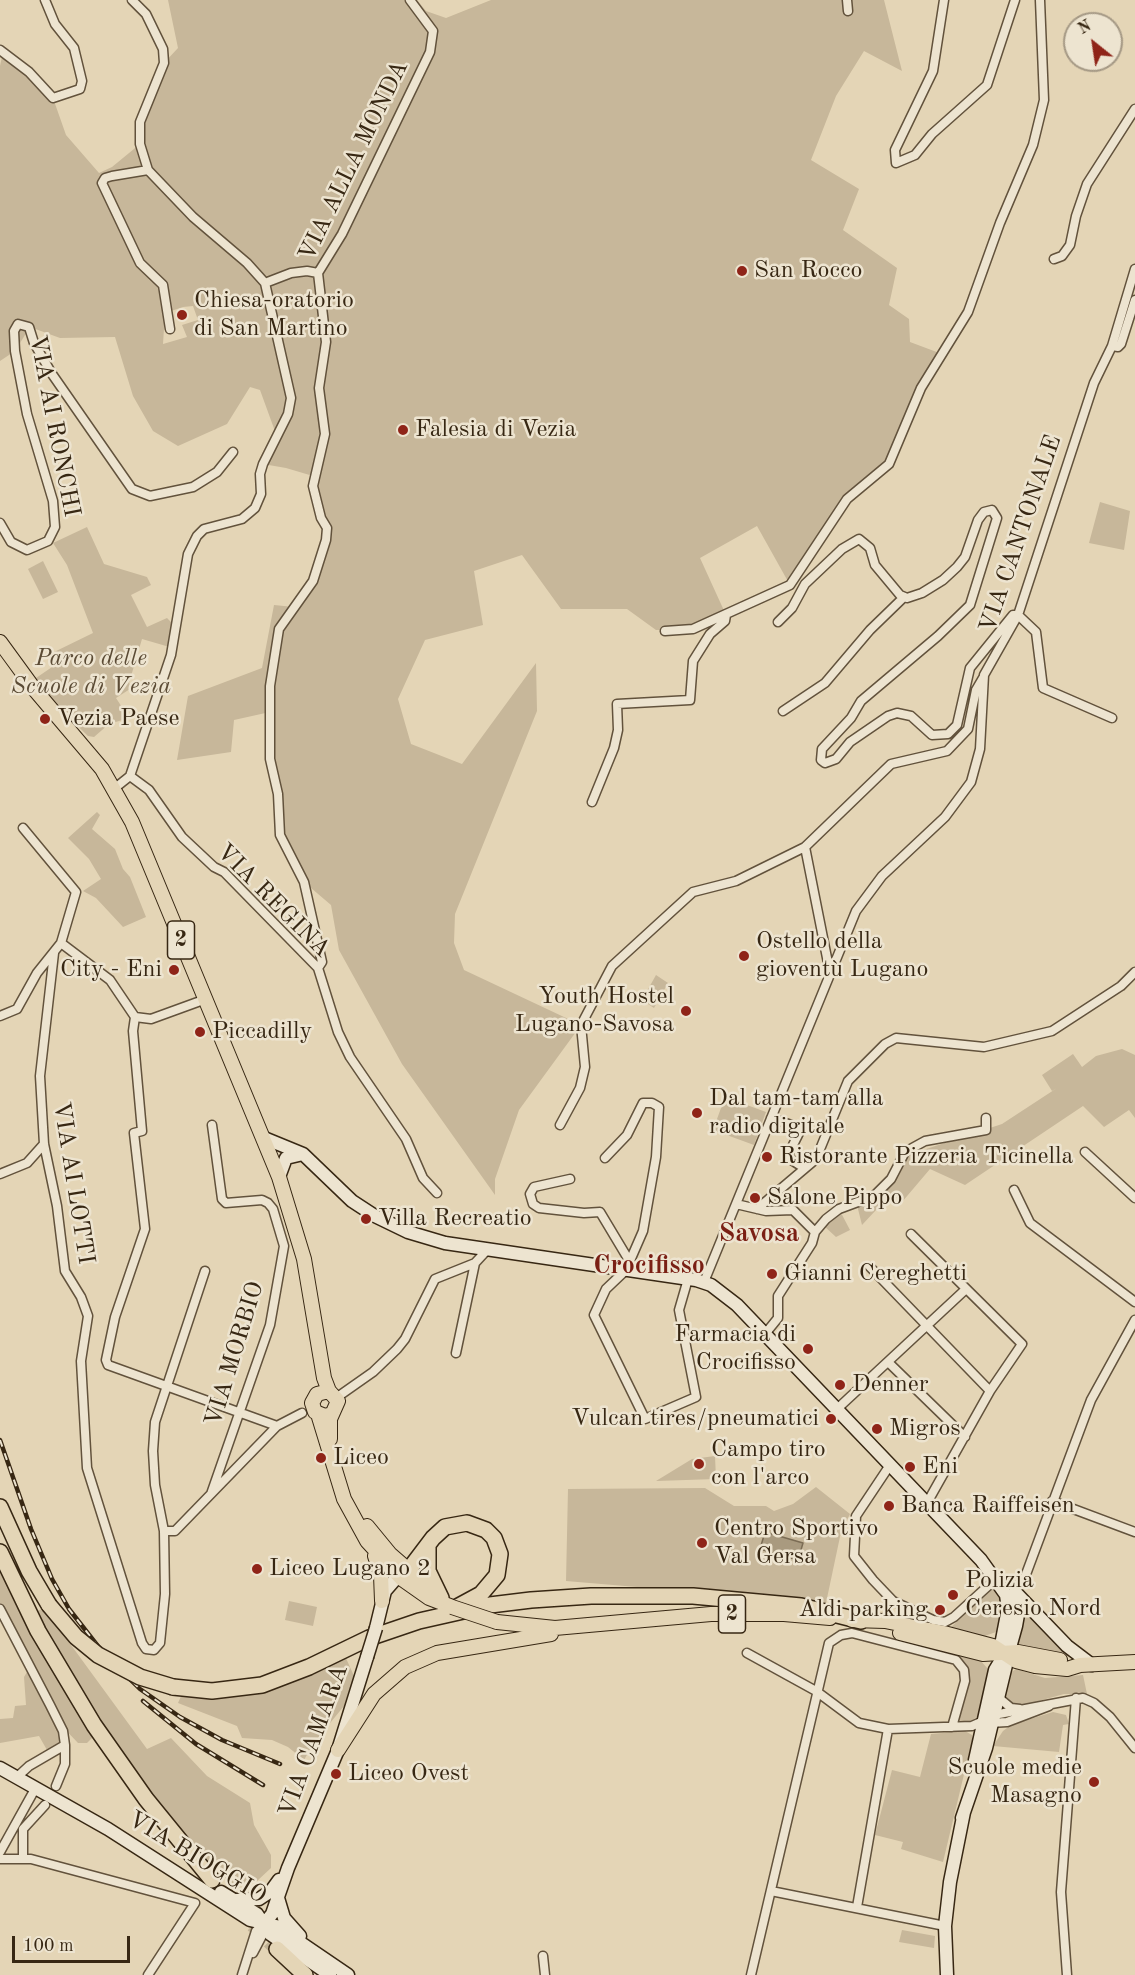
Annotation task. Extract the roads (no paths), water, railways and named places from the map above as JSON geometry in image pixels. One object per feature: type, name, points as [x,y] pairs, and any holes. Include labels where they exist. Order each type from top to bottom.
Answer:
[{"type":"highway","points":[[0,1507],[29,1571],[49,1605],[76,1637],[98,1655],[140,1677],[173,1687],[212,1691],[262,1685],[309,1667],[369,1638],[481,1594],[491,1585],[499,1570],[500,1554],[490,1534],[482,1527],[467,1523],[445,1527],[403,1575]]},
{"type":"highway","points":[[429,1544],[427,1566],[445,1607]]},
{"type":"highway","points":[[0,1552],[38,1631],[94,1725],[146,1799],[212,1880]]},
{"type":"highway","points":[[445,1607],[490,1605],[561,1597],[693,1596],[801,1606],[861,1621]]},
{"type":"highway","points":[[279,1945],[305,1975]]},
{"type":"main road","name":"2","points":[[0,642],[35,690],[99,764],[115,789],[206,999],[279,1177],[301,1249],[324,1378],[320,1405],[340,1486],[349,1512],[367,1541],[403,1575],[429,1598],[445,1607],[497,1622],[536,1628],[603,1625],[731,1614],[885,1621],[928,1629],[985,1644],[1005,1653],[1018,1652],[1086,1665],[1135,1662]]},
{"type":"main road","points":[[264,1138],[285,1144],[303,1154],[352,1200],[386,1222],[435,1240],[488,1249],[628,1266],[704,1282],[732,1301],[765,1334],[981,1560],[1011,1597],[1086,1665]]},
{"type":"main road","points":[[279,1177],[286,1158],[303,1154]]},
{"type":"main road","name":"2","points":[[340,1486],[403,1575]]},
{"type":"main road","points":[[367,1541],[381,1575],[382,1601]]},
{"type":"main road","name":"VIA CAMARA","points":[[264,1924],[265,1914],[288,1868],[338,1750],[389,1583],[403,1575]]},
{"type":"main road","name":"VIA CAMARA","points":[[376,1628],[403,1575]]},
{"type":"main road","points":[[990,1720],[995,1670],[1011,1644],[1018,1615],[1011,1597]]},
{"type":"main road","points":[[338,1750],[374,1694],[395,1674],[416,1662],[463,1648],[603,1625]]},
{"type":"main road","points":[[946,1975],[945,1926],[950,1882],[962,1818],[990,1720],[999,1698],[1006,1665],[1005,1653]]},
{"type":"main road","name":"VIA BIOGGIO","points":[[0,1768],[235,1900],[257,1914],[279,1945],[338,1973]]},
{"type":"main road","name":"VIA BIOGGIO","points":[[108,1829],[250,1920],[276,1926],[338,1973]]},
{"type":"main road","points":[[235,1900],[259,1899],[271,1892],[288,1868]]},
{"type":"main road","name":"VIA CAMARA","points":[[264,1924],[269,1919],[278,1898],[288,1868]]},
{"type":"main road","points":[[278,1898],[281,1912],[288,1924],[338,1973]]},
{"type":"street","points":[[0,50],[29,72],[53,98],[80,89],[82,81],[74,48],[55,24],[45,0]]},
{"type":"street","points":[[115,789],[130,776],[171,655],[188,554],[197,536],[204,529],[242,519],[255,508],[261,494],[262,464],[288,414],[291,398],[265,283],[248,263],[193,217],[148,170],[140,144],[140,122],[164,63],[163,49],[146,14],[132,0]]},
{"type":"street","name":"VIA ALLA MONDA","points":[[318,968],[322,962],[304,882],[280,835],[278,794],[270,759],[270,686],[279,629],[313,581],[326,540],[327,528],[321,518],[313,486],[325,434],[319,388],[326,342],[318,273],[342,234],[429,52],[433,31],[410,0]]},
{"type":"street","points":[[847,0],[848,11]]},
{"type":"street","points":[[945,0],[933,71],[895,150],[896,163],[915,155],[932,134],[987,85],[1015,0]]},
{"type":"street","points":[[665,631],[693,629],[790,585],[847,499],[889,464],[921,387],[968,312],[1000,223],[1033,145],[1044,100],[1040,0]]},
{"type":"street","points":[[1054,259],[1062,256],[1070,245],[1076,216],[1087,184],[1135,109]]},
{"type":"street","points":[[148,170],[111,176],[102,183],[140,263],[163,285],[170,329]]},
{"type":"street","name":"VIA CANTONALE","points":[[704,1282],[856,911],[869,890],[911,847],[945,817],[971,782],[980,749],[984,675],[1018,615],[1094,383],[1112,346],[1135,269]]},
{"type":"street","points":[[265,283],[291,273],[308,271],[318,273]]},
{"type":"street","points":[[1112,346],[1118,347],[1121,344],[1135,300]]},
{"type":"street","name":"VIA AI RONCHI","points":[[0,523],[11,542],[27,550],[48,541],[55,527],[54,501],[27,414],[15,351],[14,331],[18,324],[29,327],[34,343],[52,374],[132,489],[150,496],[194,487],[217,472],[233,452]]},
{"type":"street","points":[[783,711],[825,683],[870,630],[903,598],[922,593],[943,580],[964,557],[982,515],[989,510],[996,513],[997,518],[970,605],[938,636],[861,701],[851,718],[822,749],[821,760],[825,763],[836,759],[849,742],[888,716],[897,713],[911,716],[932,735],[948,734],[957,725],[970,668],[1008,619],[1018,615],[1036,632],[1043,688],[1112,718]]},
{"type":"street","points":[[778,622],[792,608],[805,584],[842,549],[859,539],[870,548],[875,565],[886,581],[903,598]]},
{"type":"street","points":[[592,802],[614,748],[618,730],[617,704],[690,700],[693,661],[710,634],[725,621],[726,615]]},
{"type":"street","points":[[560,1125],[580,1088],[585,1067],[581,1025],[612,966],[693,892],[736,881],[805,847],[891,764],[946,751],[968,729],[976,690],[984,675]]},
{"type":"street","name":"VIA REGINA","points":[[130,776],[149,790],[182,837],[214,867],[224,872],[318,968],[339,1032],[350,1056],[406,1139],[423,1178],[437,1193]]},
{"type":"street","points":[[0,1016],[17,1009],[37,973],[61,943],[75,890],[23,828]]},
{"type":"street","points":[[805,847],[830,973]]},
{"type":"street","points":[[61,943],[102,973],[115,987],[135,1017],[133,1031],[145,1229],[115,1317],[106,1360],[108,1365],[277,1426]]},
{"type":"street","name":"VIA AI LOTTI","points":[[54,953],[39,1076],[44,1144],[57,1206],[65,1271],[81,1297],[88,1316],[81,1361],[87,1468],[142,1643],[151,1650],[159,1645],[165,1594],[164,1532]]},
{"type":"street","points":[[757,1209],[816,1159],[848,1081],[885,1044],[896,1038],[984,1047],[1052,1031],[1121,986],[1135,972]]},
{"type":"street","points":[[135,1017],[151,1019],[206,999]]},
{"type":"street","points":[[605,1158],[627,1135],[643,1103],[652,1102],[659,1107],[656,1157],[643,1232],[628,1266],[602,1294],[594,1316],[645,1419],[696,1397],[679,1310],[688,1279]]},
{"type":"street","points":[[771,1118],[797,1127],[799,1133],[787,1157],[801,1166]]},
{"type":"street","points":[[765,1334],[778,1318],[778,1296],[812,1243],[815,1232],[839,1209],[874,1196],[891,1179],[905,1152],[925,1141],[986,1130],[986,1118]]},
{"type":"street","name":"VIA MORBIO","points":[[210,1498],[270,1325],[284,1246],[273,1209],[268,1203],[262,1200],[226,1203],[222,1199],[212,1125]]},
{"type":"street","points":[[0,1174],[18,1168],[33,1159],[44,1144]]},
{"type":"street","points":[[1085,1152],[1135,1198]]},
{"type":"street","points":[[0,1168],[18,1168]]},
{"type":"street","points":[[570,1179],[537,1185],[531,1191],[531,1201],[539,1208],[584,1213],[600,1212],[628,1266]]},
{"type":"street","points":[[1014,1190],[1030,1223],[1135,1302]]},
{"type":"street","points":[[736,1204],[757,1209],[793,1210],[815,1232]]},
{"type":"street","points":[[910,1234],[1022,1344],[990,1391],[927,1503]]},
{"type":"street","points":[[205,1271],[155,1422],[153,1451],[155,1485],[164,1532],[175,1531],[210,1498],[277,1426],[320,1405],[373,1372],[405,1339],[435,1279],[475,1263],[488,1249]]},
{"type":"street","points":[[456,1353],[475,1263]]},
{"type":"street","points":[[870,1266],[990,1391]]},
{"type":"street","points":[[837,1409],[928,1327],[966,1289]]},
{"type":"street","points":[[1011,1597],[1026,1577],[1091,1400],[1135,1321]]},
{"type":"street","points":[[888,1362],[965,1437]]},
{"type":"street","points":[[890,1465],[856,1516],[854,1556],[893,1601],[933,1620],[945,1622],[954,1617],[988,1586]]},
{"type":"street","points":[[1052,1501],[1135,1532]]},
{"type":"street","points":[[0,1609],[58,1721],[65,1745],[66,1764],[57,1786]]},
{"type":"street","points":[[750,1975],[827,1646],[846,1633],[950,1657],[964,1670],[965,1681],[952,1727]]},
{"type":"street","points":[[747,1653],[816,1692],[859,1723],[888,1729],[972,1726],[1024,1709],[1083,1698],[1094,1703],[1135,1748]]},
{"type":"street","points":[[999,1698],[1011,1708],[1024,1709]]},
{"type":"street","points":[[1067,1975],[1061,1892],[1076,1698]]},
{"type":"street","points":[[990,1720],[1040,1711],[1054,1703]]},
{"type":"street","points":[[857,1907],[888,1729]]},
{"type":"street","points":[[16,1778],[29,1766],[65,1745]]},
{"type":"street","points":[[0,1852],[35,1789]]},
{"type":"street","points":[[23,1858],[22,1829],[45,1805]]},
{"type":"street","points":[[0,1859],[23,1858],[195,1903],[148,1975]]},
{"type":"street","points":[[771,1891],[945,1926]]},
{"type":"street","name":"VIA CAMARA","points":[[242,1975],[264,1932],[264,1924]]},
{"type":"street","name":"VIA CAMARA","points":[[242,1975],[256,1931],[264,1924]]},
{"type":"street","points":[[255,1950],[266,1942],[279,1945]]},
{"type":"street","points":[[543,1956],[545,1975]]},
{"type":"tunnel","points":[[253,1925],[277,1949]]},
{"type":"railway","points":[[0,1440],[31,1529],[52,1579],[69,1609],[104,1654],[140,1689],[180,1717],[222,1740],[280,1764]]},
{"type":"railway","points":[[143,1701],[196,1744],[263,1785]]},
{"type":"place","name":"San Rocco","points":[[742,271]]},
{"type":"place","name":"Chiesa-oratorio di San Martino","points":[[182,315]]},
{"type":"place","name":"Falesia di Vezia","points":[[403,430]]},
{"type":"place","name":"Vezia Paese","points":[[45,719]]},
{"type":"place","name":"Ostello della gioventù Lugano","points":[[744,956]]},
{"type":"place","name":"City - Eni","points":[[174,970]]},
{"type":"place","name":"Youth Hostel Lugano-Savosa","points":[[686,1011]]},
{"type":"place","name":"Piccadilly","points":[[200,1032]]},
{"type":"place","name":"Dal tam-tam alla radio digitale","points":[[697,1113]]},
{"type":"place","name":"Ristorante Pizzeria Ticinella","points":[[767,1157]]},
{"type":"place","name":"Salone Pippo","points":[[755,1198]]},
{"type":"place","name":"Villa Recreatio","points":[[366,1219]]},
{"type":"place","name":"Gianni Cereghetti","points":[[772,1274]]},
{"type":"place","name":"Farmacia di Crocifisso","points":[[808,1349]]},
{"type":"place","name":"Denner","points":[[840,1385]]},
{"type":"place","name":"Vulcan tires/pneumatici","points":[[831,1419]]},
{"type":"place","name":"Migros","points":[[877,1429]]},
{"type":"place","name":"Liceo","points":[[321,1458]]},
{"type":"place","name":"Campo tiro con l'arco","points":[[699,1464]]},
{"type":"place","name":"Eni","points":[[910,1467]]},
{"type":"place","name":"Banca Raiffeisen","points":[[889,1506]]},
{"type":"place","name":"Centro Sportivo Val Gersa","points":[[702,1543]]},
{"type":"place","name":"Liceo Lugano 2","points":[[257,1569]]},
{"type":"place","name":"Polizia Ceresio Nord","points":[[953,1595]]},
{"type":"place","name":"Aldi parking","points":[[940,1610]]},
{"type":"place","name":"Liceo Ovest","points":[[336,1774]]},
{"type":"place","name":"Scuole medie Masagno","points":[[1094,1782]]},
{"type":"district","name":"Savosa","points":[[759,1234]]},
{"type":"district","name":"Crocifisso","points":[[649,1266]]},
{"type":"park label","name":"Parco delle Scuole di Vezia","points":[[91,673]]}]
